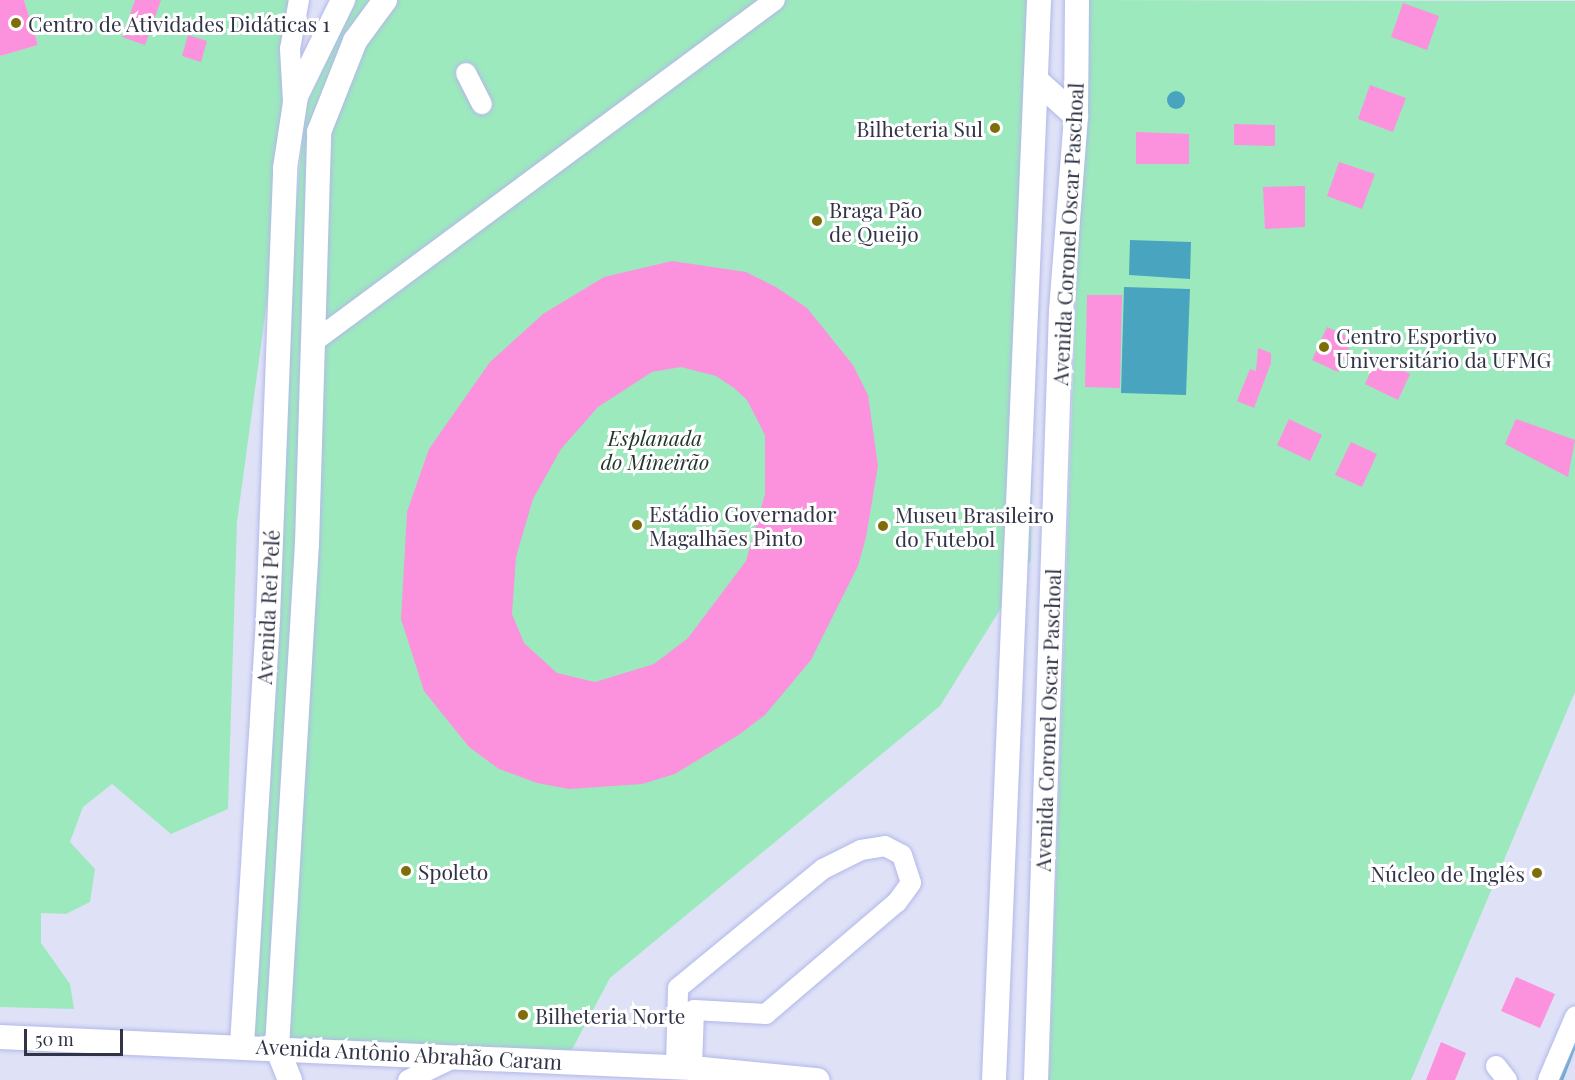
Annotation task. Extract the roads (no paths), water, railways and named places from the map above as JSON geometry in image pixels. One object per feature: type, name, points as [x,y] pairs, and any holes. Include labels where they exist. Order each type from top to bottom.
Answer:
[{"type":"main road","name":"Avenida Rei Pelé","points":[[242,1045],[268,617],[285,168],[294,107],[343,0]]},
{"type":"main road","name":"Avenida Rei Pelé","points":[[277,1047],[285,874],[307,544],[319,132],[330,98],[355,41],[385,0]]},
{"type":"main road","name":"Avenida Coronel Oscar Paschoal","points":[[994,1080],[1011,745],[1039,0]]},
{"type":"main road","name":"Avenida Coronel Oscar Paschoal","points":[[1036,1080],[1043,802],[1061,311],[1076,116],[1077,0]]},
{"type":"main road","points":[[1036,80],[1076,116]]},
{"type":"main road","points":[[1028,335],[1061,311]]},
{"type":"main road","points":[[277,345],[312,343]]},
{"type":"main road","points":[[268,617],[307,544]]},
{"type":"main road","points":[[1011,745],[1043,802]]},
{"type":"main road","points":[[255,820],[285,874]]},
{"type":"main road","name":"Avenida Antônio Abrahão Caram","points":[[0,1037],[242,1045],[459,1056],[621,1072],[689,1071],[817,1080]]},
{"type":"main road","points":[[277,1047],[290,1080]]},
{"type":"street","points":[[294,107],[290,49],[299,0]]},
{"type":"street","points":[[312,343],[775,0]]},
{"type":"street","points":[[466,74],[482,104]]},
{"type":"street","points":[[885,846],[902,855],[911,883],[897,902],[766,1014],[694,1010],[689,1071],[678,988],[823,869],[861,850],[885,846]]},
{"type":"street","points":[[1548,1080],[1575,1017]]},
{"type":"street","points":[[408,1080],[459,1056]]},
{"type":"water","points":[[1176,91],[1184,96],[1185,100],[1180,108],[1176,109],[1168,104],[1167,100],[1172,92]]},
{"type":"water","points":[[1130,240],[1191,242],[1190,279],[1129,275]]},
{"type":"water","points":[[1124,287],[1190,289],[1186,395],[1121,393]]},
{"type":"waterway","points":[[1561,1080],[1575,1044]]},
{"type":"place","name":"Centro de Atividades Didáticas 1","points":[[16,23]]},
{"type":"place","name":"Bilheteria Sul","points":[[995,128]]},
{"type":"place","name":"Braga Pão de Queijo","points":[[817,221]]},
{"type":"place","name":"Centro Esportivo Universitário da UFMG","points":[[1324,347]]},
{"type":"place","name":"Estádio Governador Magalhães Pinto","points":[[637,525]]},
{"type":"place","name":"Museu Brasileiro do Futebol","points":[[883,526]]},
{"type":"place","name":"Spoleto","points":[[406,871]]},
{"type":"place","name":"Núcleo de Inglês","points":[[1537,873]]},
{"type":"place","name":"Bilheteria Norte","points":[[523,1015]]},
{"type":"park label","name":"Esplanada do Mineirão","points":[[655,449]]}]
